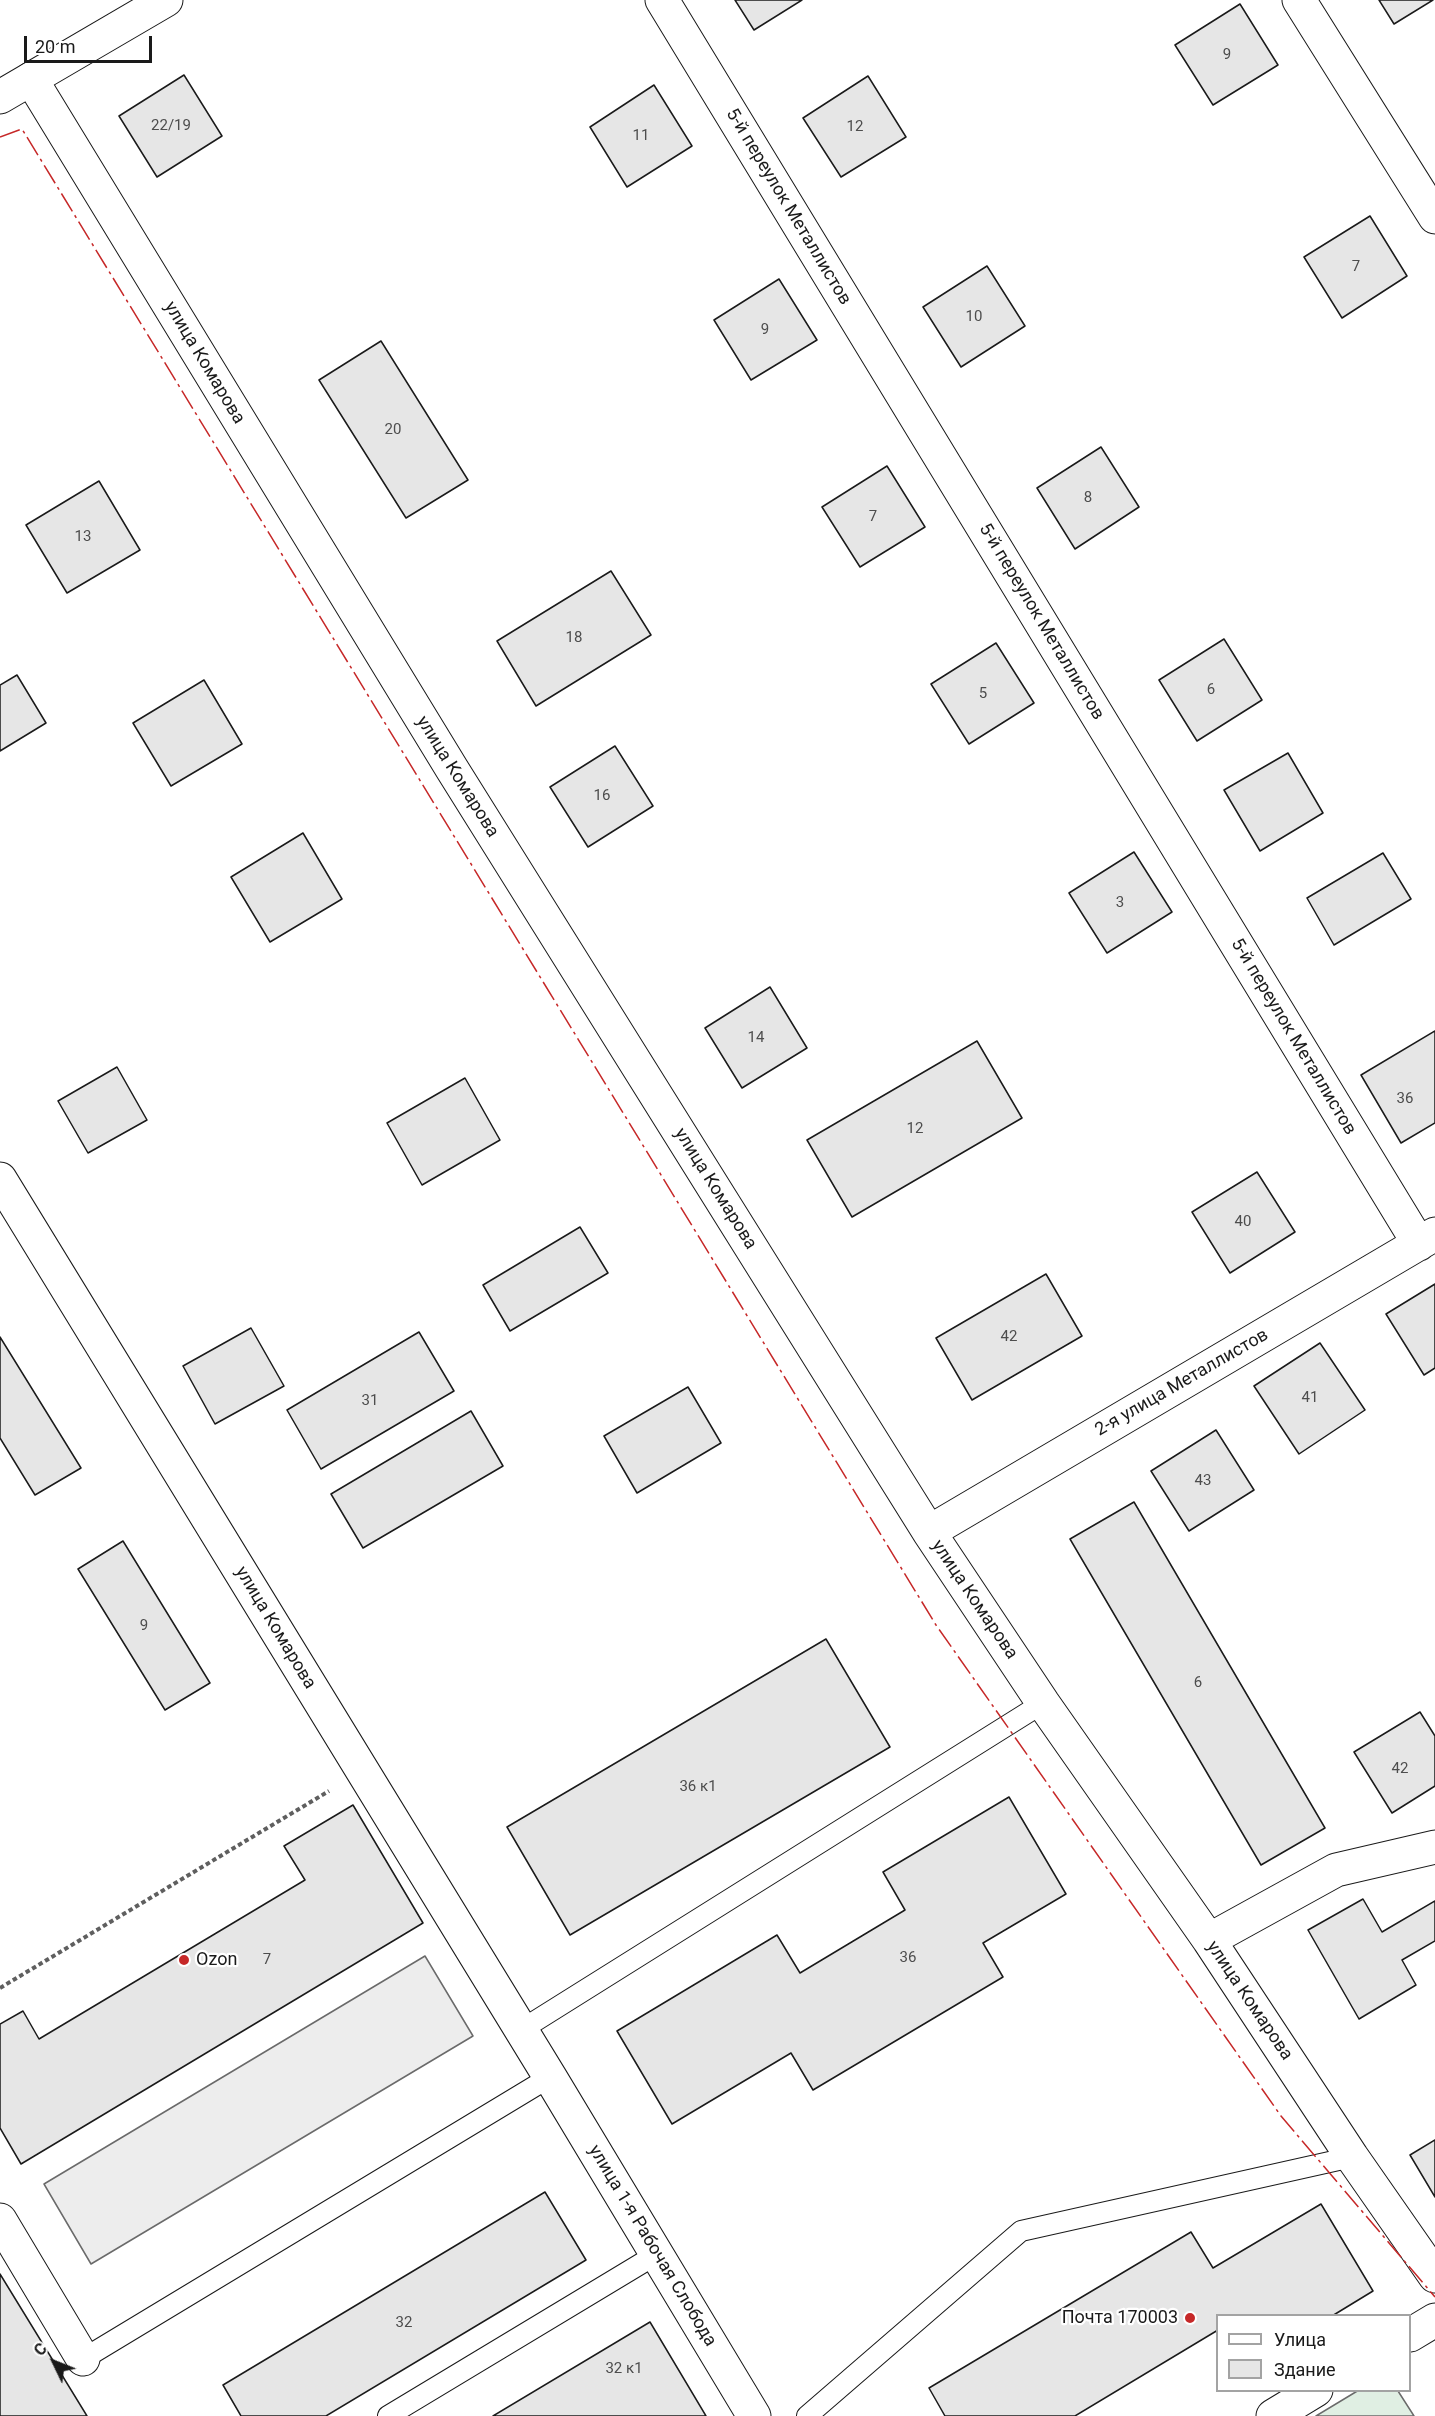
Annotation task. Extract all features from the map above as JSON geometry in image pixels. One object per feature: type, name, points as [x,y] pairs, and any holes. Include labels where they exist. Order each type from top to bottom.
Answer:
[{"type":"street","points":[[0,97],[166,0]]},
{"type":"street","name":"5-й переулок Металлистов","points":[[662,0],[1427,1239]]},
{"type":"street","points":[[1299,0],[1435,217]]},
{"type":"street","name":"улица Комарова","points":[[30,79],[452,769],[929,1532],[1043,1703],[1209,1940],[1352,2157],[1435,2276]]},
{"type":"street","name":"улица Комарова","points":[[0,1179],[550,2077]]},
{"type":"street","name":"2-я улица Металлистов","points":[[929,1532],[1427,1239]]},
{"type":"street","points":[[1209,1940],[1336,1870],[1435,1847]]},
{"type":"street","name":"улица 1-я Рабочая Слобода","points":[[550,2077],[754,2416]]},
{"type":"street","points":[[0,2220],[83,2359]]},
{"type":"street","points":[[1411,2335],[1435,2320]]},
{"type":"street","points":[[1273,2416],[1314,2392]]},
{"type":"lane","points":[[521,2030],[1043,1703]]},
{"type":"lane","points":[[83,2359],[550,2077]]},
{"type":"lane","points":[[807,2416],[1021,2230],[1352,2157]]},
{"type":"lane","points":[[388,2416],[657,2254]]},
{"type":"path","points":[[0,1988],[362,1771]]},
{"type":"green space","points":[[1356,2392],[1399,2392],[1414,2416],[1316,2416]]},
{"type":"shaded area","points":[[425,1956],[473,2036],[91,2264],[44,2184]]},
{"type":"building","points":[[735,0],[802,0],[754,30]]},
{"type":"building","points":[[1379,0],[1433,0],[1394,24]]},
{"type":"building","points":[[1240,4],[1278,65],[1213,105],[1175,45]]},
{"type":"building","points":[[184,75],[222,136],[157,177],[119,116]]},
{"type":"building","points":[[868,76],[906,137],[841,177],[803,118]]},
{"type":"building","points":[[654,85],[692,146],[627,187],[590,127]]},
{"type":"building","points":[[1370,216],[1407,276],[1342,318],[1304,257]]},
{"type":"building","points":[[987,266],[1025,326],[961,367],[923,307]]},
{"type":"building","points":[[779,279],[817,340],[751,380],[714,320]]},
{"type":"building","points":[[381,341],[468,480],[406,518],[319,380]]},
{"type":"building","points":[[1101,447],[1139,507],[1075,549],[1037,488]]},
{"type":"building","points":[[887,466],[925,527],[860,567],[822,507]]},
{"type":"building","points":[[99,481],[140,550],[67,593],[26,525]]},
{"type":"building","points":[[611,571],[651,635],[536,706],[497,641]]},
{"type":"building","points":[[1224,639],[1262,700],[1197,741],[1159,680]]},
{"type":"building","points":[[996,643],[1034,703],[969,744],[931,684]]},
{"type":"building","points":[[17,675],[46,723],[0,751],[0,685]]},
{"type":"building","points":[[204,680],[242,744],[171,786],[133,723]]},
{"type":"building","points":[[615,746],[653,806],[588,847],[550,787]]},
{"type":"building","points":[[1288,753],[1323,813],[1260,851],[1224,790]]},
{"type":"building","points":[[303,833],[342,899],[270,942],[231,877]]},
{"type":"building","points":[[1134,852],[1172,912],[1107,953],[1069,893]]},
{"type":"building","points":[[1383,853],[1411,899],[1334,945],[1307,898]]},
{"type":"building","points":[[770,987],[807,1048],[742,1088],[705,1028]]},
{"type":"building","points":[[1435,1031],[1435,1123],[1401,1143],[1361,1075]]},
{"type":"building","points":[[977,1041],[1022,1118],[852,1217],[807,1140]]},
{"type":"building","points":[[117,1067],[147,1120],[88,1153],[58,1101]]},
{"type":"building","points":[[465,1078],[500,1140],[422,1185],[387,1123]]},
{"type":"building","points":[[1257,1172],[1295,1232],[1230,1273],[1192,1212]]},
{"type":"building","points":[[580,1227],[608,1273],[510,1331],[483,1285]]},
{"type":"building","points":[[1046,1274],[1082,1336],[972,1400],[936,1338]]},
{"type":"building","points":[[1435,1284],[1435,1368],[1424,1375],[1386,1314]]},
{"type":"building","points":[[251,1328],[284,1386],[215,1424],[183,1366]]},
{"type":"building","points":[[419,1332],[454,1391],[321,1469],[287,1410]]},
{"type":"building","points":[[0,1337],[81,1468],[35,1495],[0,1438]]},
{"type":"building","points":[[1320,1343],[1365,1410],[1299,1454],[1254,1386]]},
{"type":"building","points":[[688,1387],[721,1443],[637,1493],[604,1436]]},
{"type":"building","points":[[471,1411],[503,1466],[363,1548],[331,1494]]},
{"type":"building","points":[[1216,1430],[1254,1490],[1189,1531],[1151,1471]]},
{"type":"building","points":[[1134,1502],[1325,1828],[1261,1865],[1070,1539]]},
{"type":"building","points":[[123,1541],[210,1683],[165,1710],[78,1569]]},
{"type":"building","points":[[826,1639],[890,1747],[570,1935],[507,1827]]},
{"type":"building","points":[[1420,1712],[1435,1736],[1435,1786],[1392,1813],[1354,1752]]},
{"type":"building","points":[[1009,1797],[1066,1894],[983,1943],[1003,1977],[813,2090],[791,2053],[672,2124],[617,2031],[777,1935],[800,1973],[905,1910],[883,1872]]},
{"type":"building","points":[[353,1805],[423,1923],[21,2164],[0,2128],[0,2024],[23,2011],[39,2039],[305,1880],[284,1846]]},
{"type":"building","points":[[1363,1899],[1382,1932],[1435,1901],[1435,1941],[1402,1960],[1416,1985],[1359,2019],[1308,1930]]},
{"type":"building","points":[[1435,2140],[1435,2197],[1410,2155]]},
{"type":"building","points":[[545,2192],[586,2260],[326,2416],[241,2416],[223,2385]]},
{"type":"building","points":[[1321,2204],[1373,2291],[1335,2314],[1216,2314],[1216,2331],[1075,2416],[945,2416],[929,2388],[1191,2232],[1213,2268]]},
{"type":"building","points":[[0,2274],[87,2416],[0,2416]]},
{"type":"building","points":[[650,2322],[706,2416],[493,2416]]},
{"type":"power","points":[[0,137],[22,129],[936,1625],[1281,2116],[1435,2297]]},
{"type":"place","name":"Ozon","points":[[184,1960]]},
{"type":"place","name":"Почта 170003","points":[[1190,2318]]}]
